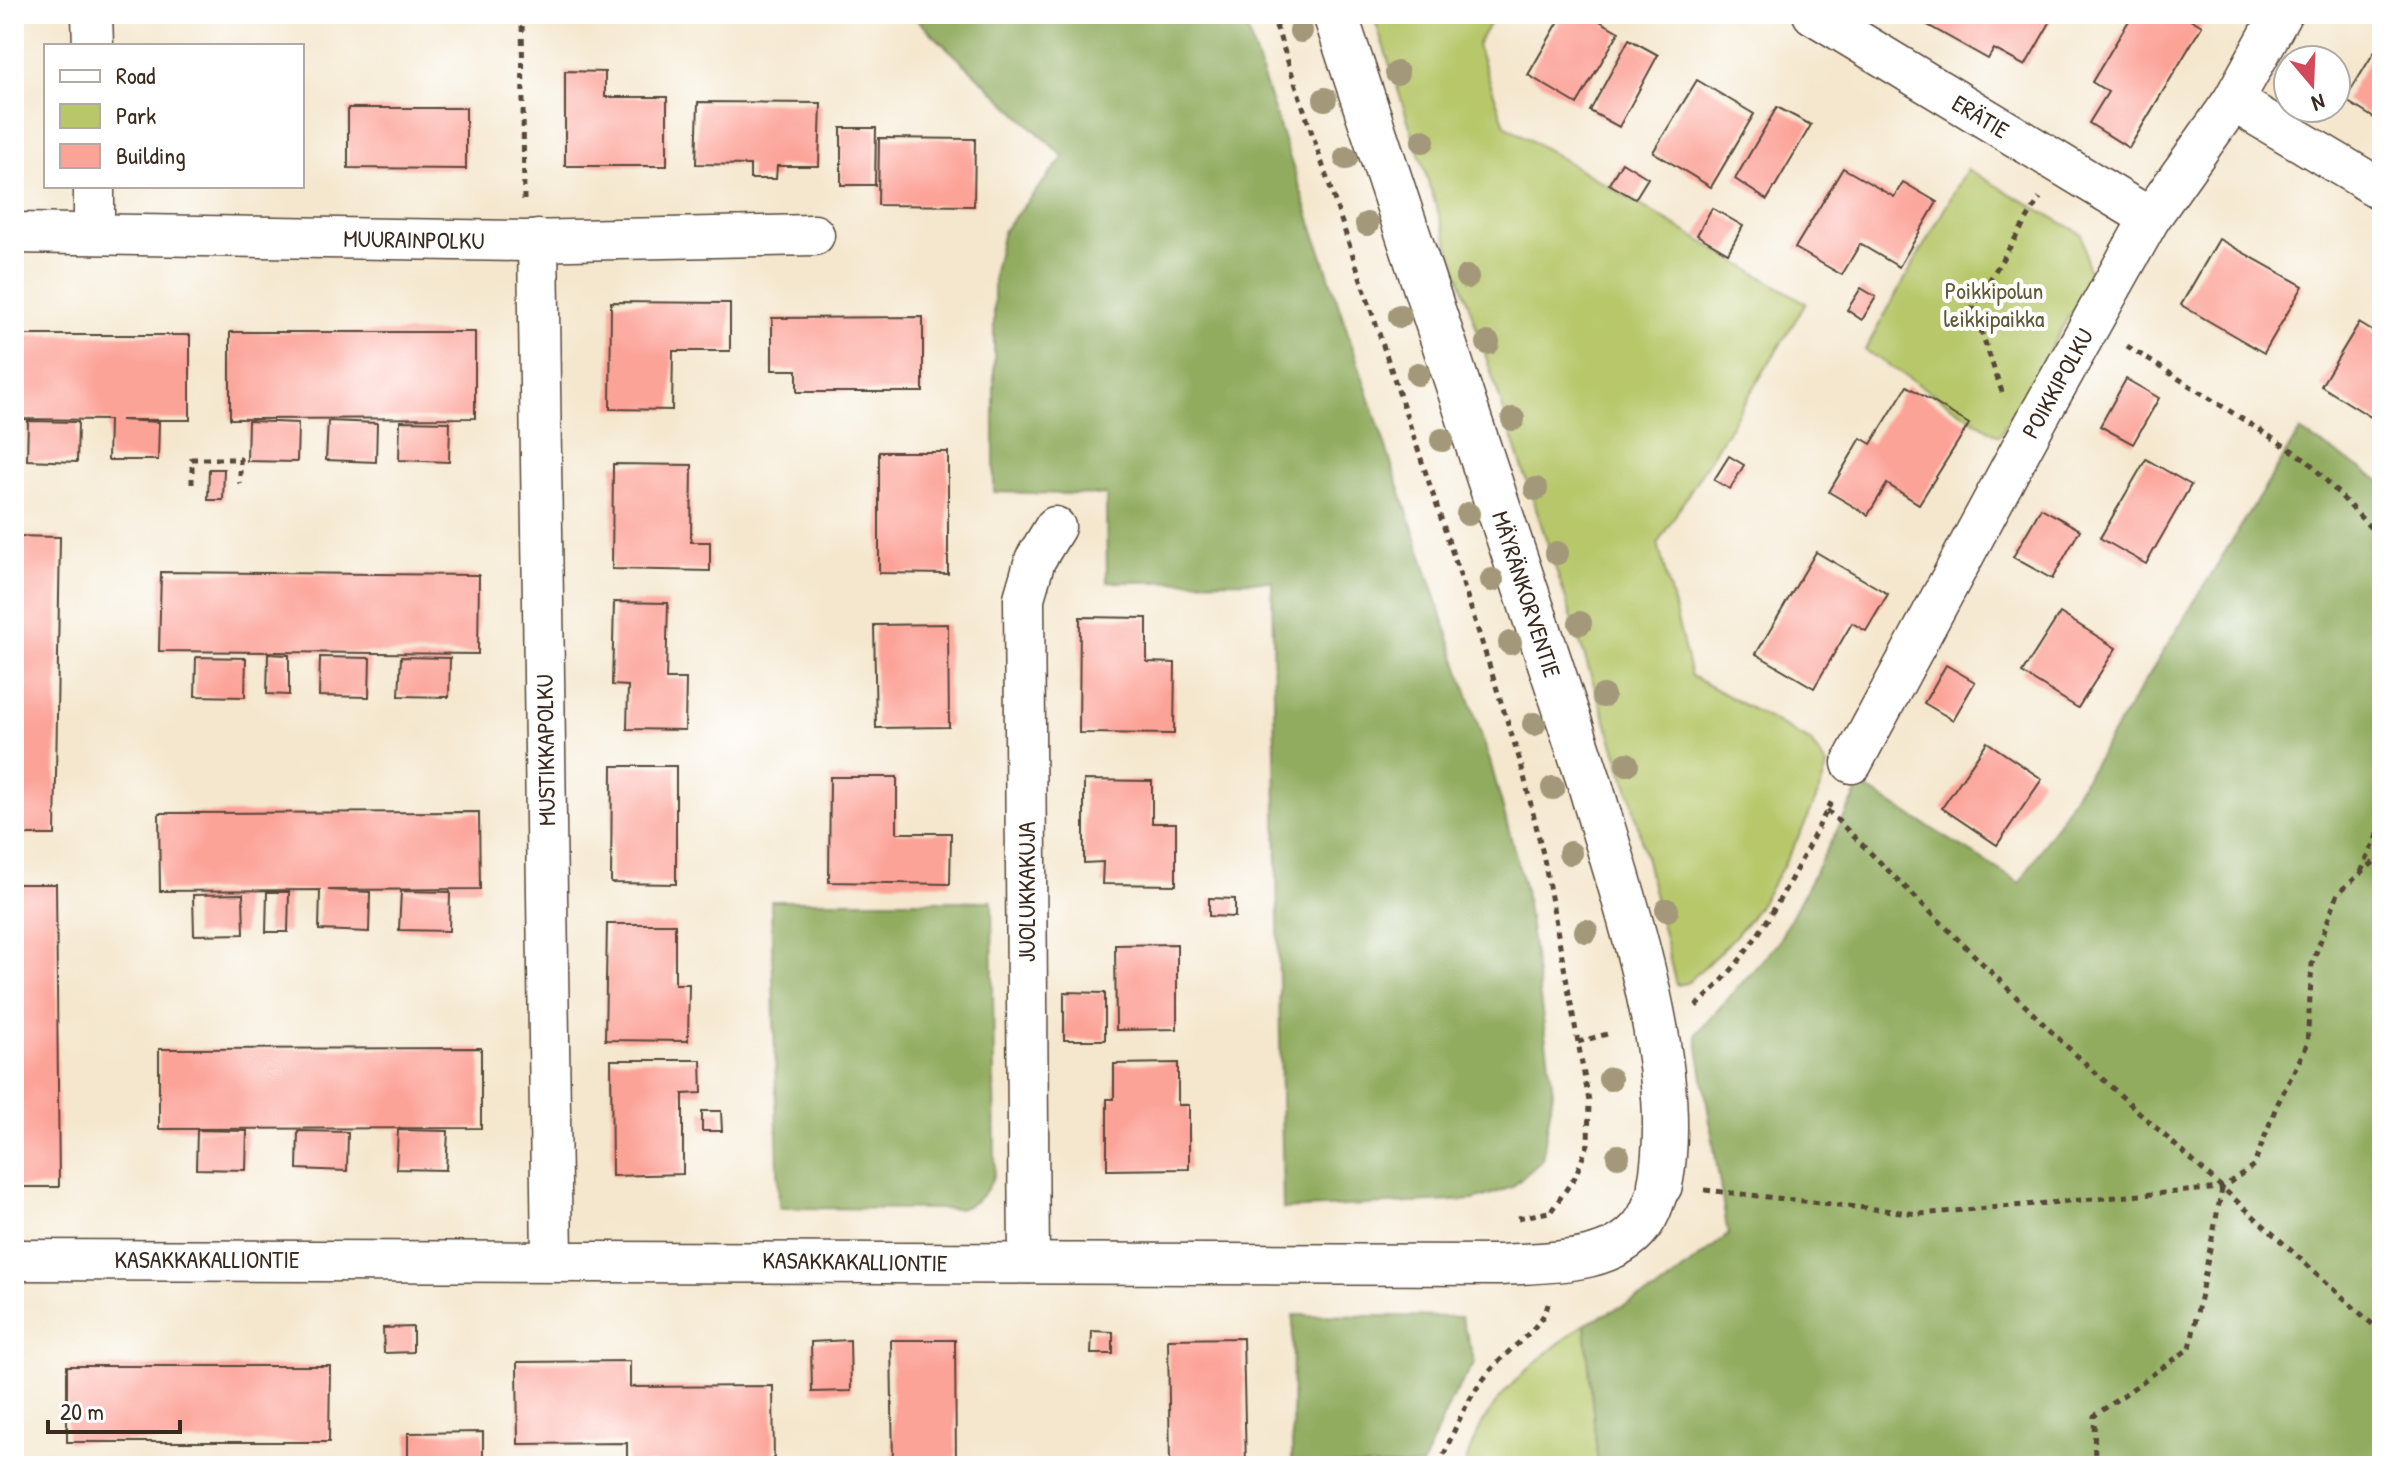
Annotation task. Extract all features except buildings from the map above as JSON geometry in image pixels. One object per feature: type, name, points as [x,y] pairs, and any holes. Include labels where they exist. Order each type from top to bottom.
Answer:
[{"type":"street","points":[[92,14],[93,44]]},
{"type":"street","name":"MÄYRÄNKORVENTIE","points":[[1335,14],[1589,781],[1621,892],[1653,1022],[1666,1106],[1667,1149],[1660,1185]]},
{"type":"street","name":"ERÄTIE","points":[[1813,14],[2150,218]]},
{"type":"street","name":"POIKKIPOLKU","points":[[1852,763],[2034,425],[2150,218],[2233,101],[2281,14]]},
{"type":"street","points":[[2233,101],[2382,190]]},
{"type":"street","points":[[94,188],[94,233]]},
{"type":"street","name":"MUURAINPOLKU","points":[[14,233],[531,240],[814,235]]},
{"type":"street","name":"MUSTIKKAPOLKU","points":[[531,240],[552,1259]]},
{"type":"street","name":"JUOLUKKAKUJA","points":[[1029,1263],[1024,598],[1035,560],[1055,527]]},
{"type":"street","name":"KASAKKAKALLIONTIE","points":[[14,1260],[552,1259],[1500,1265],[1589,1256],[1627,1240],[1642,1225],[1660,1185]]},
{"type":"path","points":[[522,14],[531,240]]},
{"type":"path","points":[[1272,14],[1521,764],[1543,854],[1589,1101],[1588,1144],[1575,1177],[1549,1212]]},
{"type":"path","points":[[2034,425],[2002,391],[1973,307],[2060,163]]},
{"type":"path","points":[[2091,323],[2307,460],[2382,540]]},
{"type":"path","points":[[192,484],[192,459],[240,459],[240,484]]},
{"type":"path","points":[[1688,1010],[1721,983],[1762,930],[1852,763]]},
{"type":"path","points":[[1827,810],[2063,1043],[2382,1333]]},
{"type":"path","points":[[2360,873],[2382,826]]},
{"type":"path","points":[[1660,1185],[1919,1214],[2222,1188],[2254,1165],[2276,1107],[2307,1045],[2312,964],[2338,893],[2382,855]]},
{"type":"path","points":[[1578,1042],[1623,1030]]},
{"type":"path","points":[[2095,1466],[2094,1416],[2190,1348],[2222,1188]]},
{"type":"path","points":[[1439,1466],[1465,1403],[1485,1373],[1547,1311],[1549,1299]]},
{"type":"green space","points":[[911,14],[1242,14],[1490,761],[1525,890],[1553,1092],[1542,1160],[1512,1187],[1474,1200],[1283,1209],[1272,581],[1107,582],[1106,495],[994,492],[994,272],[1003,231],[1064,157]]},
{"type":"green space","points":[[1373,14],[1495,14],[1477,45],[1505,125],[1806,303],[1658,543],[1691,676],[1810,741],[1827,766],[1802,830],[1762,900],[1736,935],[1687,983],[1676,985],[1631,797]]},
{"type":"green space","name":"Poikkipolun leikkipaikka","points":[[1967,169],[2082,234],[2090,280],[1999,436],[1865,350]]},
{"type":"green space","points":[[2300,431],[2382,482],[2382,1466],[1598,1466],[1585,1323],[1658,1290],[1728,1235],[1696,1034],[1777,944],[1861,785],[2020,883]]},
{"type":"green space","points":[[771,901],[992,901],[995,1167],[988,1188],[973,1203],[959,1209],[779,1208]]},
{"type":"green space","points":[[1293,1315],[1461,1317],[1475,1362],[1451,1400],[1422,1466],[1292,1466]]},
{"type":"green space","points":[[1585,1323],[1598,1466],[1465,1466],[1473,1442],[1497,1401],[1528,1369]]}]
